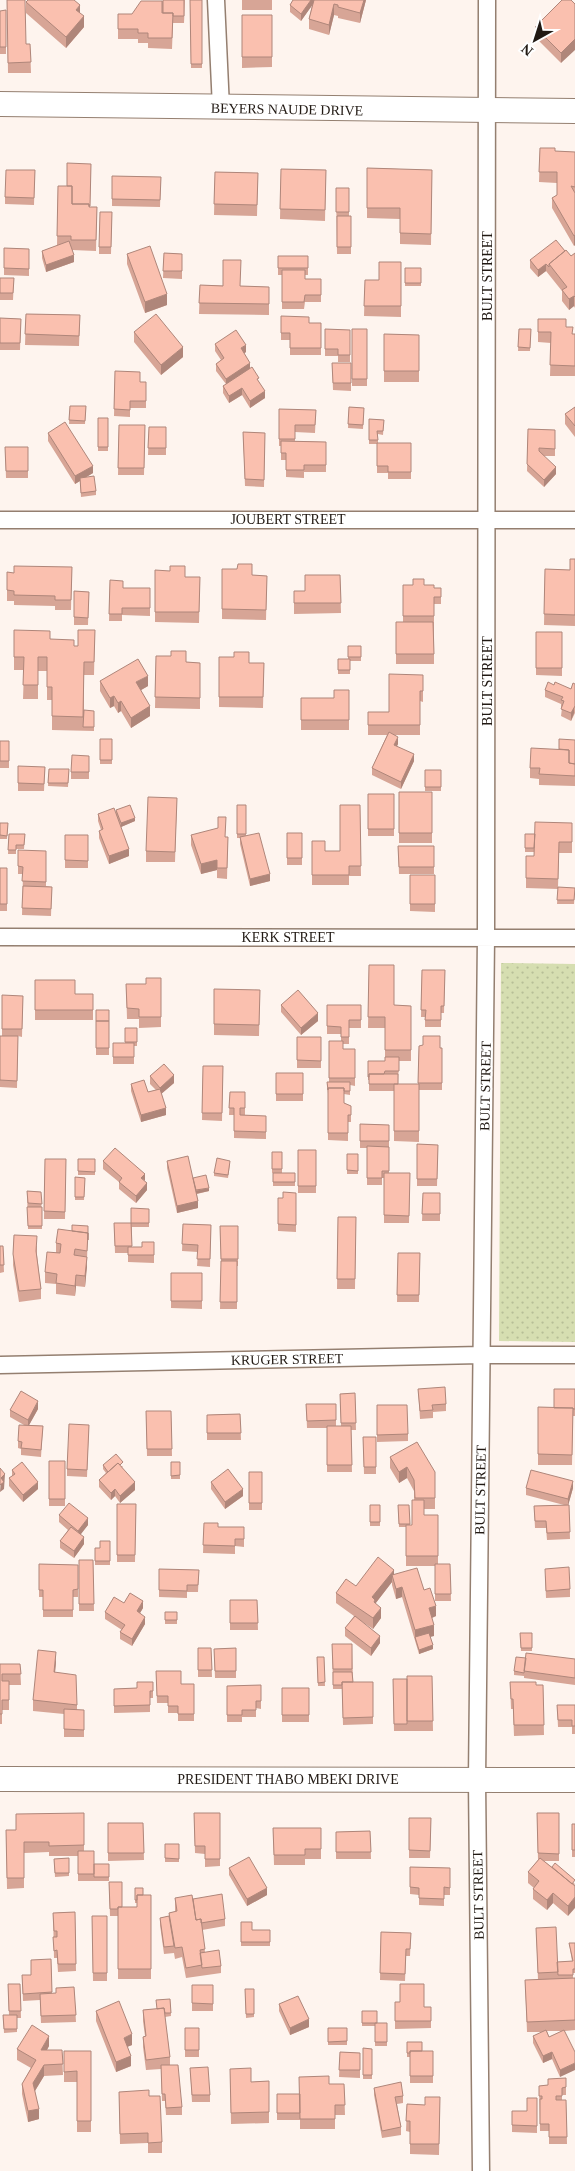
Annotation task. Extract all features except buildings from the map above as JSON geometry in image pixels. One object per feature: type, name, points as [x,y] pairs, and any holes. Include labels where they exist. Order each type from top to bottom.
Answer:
[{"type":"street","points":[[216,0],[221,108]]},
{"type":"street","name":"BULT STREET","points":[[481,2171],[477,1780],[486,937],[488,519],[487,0]]},
{"type":"street","name":"BEYERS NAUDE DRIVE","points":[[0,104],[575,112]]},
{"type":"street","name":"JOUBERT STREET","points":[[0,520],[575,520]]},
{"type":"street","name":"KERK STREET","points":[[0,937],[575,938]]},
{"type":"street","name":"KRUGER STREET","points":[[0,1365],[481,1355],[575,1355]]},
{"type":"street","name":"PRESIDENT THABO MBEKI DRIVE","points":[[0,1779],[575,1780]]},
{"type":"green space","points":[[501,963],[575,964],[575,1342],[499,1341]]}]
